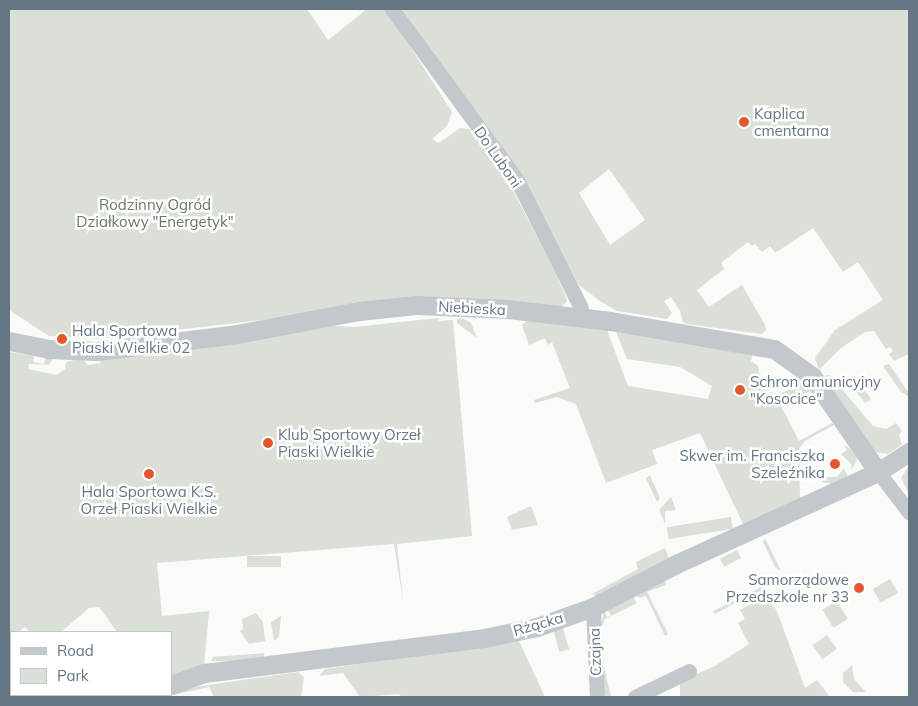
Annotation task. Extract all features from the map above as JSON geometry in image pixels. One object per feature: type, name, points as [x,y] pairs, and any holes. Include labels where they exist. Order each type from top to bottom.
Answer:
[{"type":"street","name":"Do Luboni","points":[[392,9],[517,180],[580,306],[583,317]]},
{"type":"street","name":"Niebieska","points":[[9,341],[49,349],[97,351],[228,335],[359,311],[416,305],[507,309],[583,317],[774,349],[812,376],[878,472]]},
{"type":"street","name":"Rżącka","points":[[172,685],[204,673],[484,638],[537,627],[593,607],[676,564],[878,472],[909,452]]},
{"type":"street","points":[[878,472],[909,512]]},
{"type":"street","name":"Czajna","points":[[593,607],[596,697]]},
{"type":"street","points":[[635,697],[689,671]]},
{"type":"green space","name":"Rodzinny Ogród Działkowy \"Energetyk\"","points":[[9,9],[307,9],[328,40],[367,9],[386,9],[452,112],[447,126],[432,139],[439,143],[460,128],[469,129],[507,179],[554,270],[567,300],[565,304],[560,307],[288,317],[97,339],[49,336],[9,310]]},
{"type":"green space","points":[[402,9],[909,9],[909,354],[894,361],[889,354],[893,351],[890,347],[886,349],[874,331],[865,332],[841,348],[819,370],[815,358],[835,330],[883,300],[858,262],[843,272],[813,228],[775,253],[770,246],[762,252],[755,244],[752,246],[748,242],[721,263],[724,269],[697,290],[709,307],[742,285],[765,325],[766,330],[762,334],[687,324],[683,322],[680,311],[671,297],[664,301],[672,313],[667,319],[617,311],[579,285],[556,244]],"holes":[[[609,169],[645,220],[610,245],[579,193]]]},
{"type":"green space","name":"Klub Sportowy Orzeł Piaski Wielkie","points":[[438,318],[439,321],[453,320],[472,536],[397,544],[403,601],[394,544],[157,563],[162,616],[209,611],[204,666],[172,678],[172,631],[116,631],[99,607],[89,608],[62,631],[29,631],[25,627],[19,631],[10,631],[9,640],[9,352],[34,356],[33,362],[44,364],[45,357],[53,358],[49,365],[29,364],[28,369],[56,375],[65,369],[66,362],[82,358],[88,365],[101,363],[100,359],[319,325],[354,327]]},
{"type":"green space","points":[[462,318],[471,323],[477,338],[457,323],[457,319]]},
{"type":"green space","points":[[528,320],[607,330],[628,386],[708,399],[712,386],[680,367],[627,359],[616,332],[753,353],[751,361],[758,366],[762,387],[770,391],[773,398],[791,388],[797,375],[815,395],[810,391],[781,406],[799,441],[832,423],[834,425],[805,441],[799,449],[800,499],[743,524],[700,433],[652,450],[657,464],[606,483],[576,404],[557,397],[535,403],[534,400],[570,388],[552,342],[548,345],[545,338],[529,345],[522,325]]},
{"type":"green space","points":[[889,364],[908,392],[908,396],[901,392],[883,366]]},
{"type":"green space","points":[[830,375],[873,426],[886,429],[896,423],[902,431],[899,435],[902,445],[888,454],[875,452],[823,376]]},
{"type":"green space","points":[[855,376],[871,399],[865,403],[848,381]]},
{"type":"green space","points":[[844,445],[851,449],[857,459],[851,471],[852,465],[841,454],[847,450]]},
{"type":"green space","points":[[909,466],[909,494],[901,478]]},
{"type":"green space","points":[[844,468],[848,477],[833,484],[821,482],[827,477],[837,477]]},
{"type":"green space","points":[[650,475],[660,498],[657,502],[646,478]]},
{"type":"green space","points":[[671,497],[676,510],[665,511],[665,524],[659,510]]},
{"type":"green space","points":[[531,506],[538,525],[512,530],[507,517]]},
{"type":"green space","points":[[731,517],[733,529],[669,539],[667,527]]},
{"type":"green space","points":[[765,538],[781,571],[775,567],[763,542]]},
{"type":"green space","points":[[665,548],[669,558],[596,596],[592,594],[638,569],[636,562]]},
{"type":"green space","points":[[737,550],[741,558],[724,567],[720,559]]},
{"type":"green space","points":[[247,556],[281,556],[281,567],[247,567]]},
{"type":"green space","points":[[890,579],[898,593],[881,603],[873,589]]},
{"type":"green space","points":[[665,581],[666,585],[647,592],[668,634],[665,636],[646,596],[640,598],[634,595]]},
{"type":"green space","points":[[764,586],[778,614],[805,688],[817,680],[830,697],[680,697],[680,681],[715,666],[749,644],[738,623],[745,619],[740,610],[749,605],[748,602],[740,605],[737,602],[715,614],[713,611]]},
{"type":"green space","points":[[633,596],[637,603],[611,616],[607,608]]},
{"type":"green space","points":[[837,601],[848,619],[833,628],[822,610]]},
{"type":"green space","points":[[604,610],[607,617],[611,616],[605,619],[601,628]]},
{"type":"green space","points":[[256,613],[263,622],[265,641],[249,644],[240,631],[243,629],[242,619]]},
{"type":"green space","points":[[281,616],[279,637],[274,641],[271,622]]},
{"type":"green space","points":[[563,628],[569,649],[559,652],[553,631]]},
{"type":"green space","points":[[827,635],[837,649],[822,659],[812,646]]},
{"type":"green space","points":[[519,641],[545,697],[402,697],[398,694],[360,697],[343,673],[319,676],[325,669]]},
{"type":"green space","points":[[264,653],[264,660],[211,661],[213,657]]},
{"type":"green space","points":[[603,662],[611,697],[604,695]]},
{"type":"green space","points":[[852,665],[854,679],[866,692],[853,692],[843,682],[843,673]]},
{"type":"green space","points":[[298,672],[304,677],[301,697],[214,697],[209,687],[172,695],[195,687]]},
{"type":"place","name":"Kaplica cmentarna","points":[[744,122]]},
{"type":"place","name":"Hala Sportowa Piaski Wielkie 02","points":[[62,339]]},
{"type":"place","name":"Schron amunicyjny \"Kosocice\"","points":[[740,390]]},
{"type":"place","name":"Klub Sportowy Orzeł Piaski Wielkie","points":[[268,443]]},
{"type":"place","name":"Skwer im. Franciszka Szeleźnika","points":[[835,464]]},
{"type":"place","name":"Hala Sportowa K.S. Orzeł Piaski Wielkie","points":[[149,474]]},
{"type":"place","name":"Samorządowe Przedszkole nr 33","points":[[859,588]]}]
